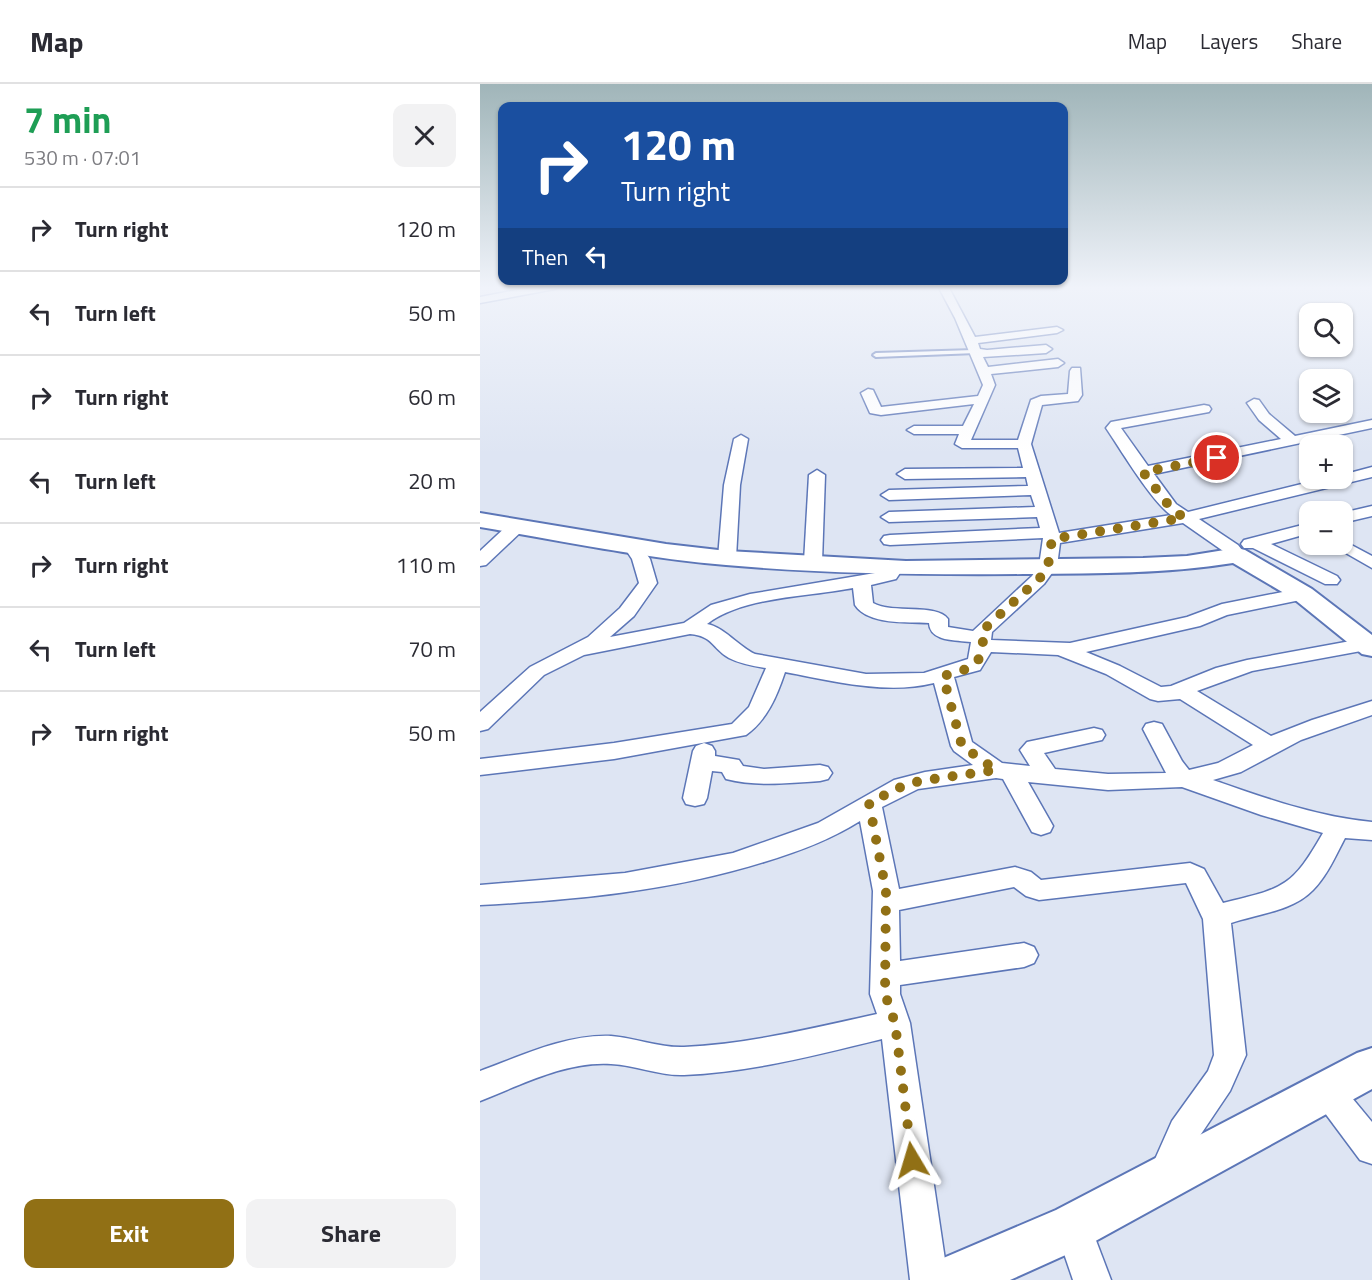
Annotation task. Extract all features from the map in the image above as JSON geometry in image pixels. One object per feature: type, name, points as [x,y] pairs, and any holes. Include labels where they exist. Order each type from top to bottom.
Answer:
[{"type":"street","points":[[970,342],[987,354],[1046,349]]},
{"type":"street","points":[[970,342],[989,385],[962,442],[963,445],[1024,444]]},
{"type":"street","points":[[983,371],[1058,363]]},
{"type":"street","points":[[582,649],[690,628],[709,630],[741,656],[777,666],[867,680],[906,681],[943,676],[976,664],[983,630],[1038,580],[1048,566],[1051,536],[1030,471],[1024,444],[1036,403],[1041,400],[1072,398],[1075,395],[1076,371]]},
{"type":"street","points":[[868,393],[877,411],[983,399]]},
{"type":"street","points":[[1254,403],[1268,420],[1292,441]]},
{"type":"street","points":[[1204,409],[1113,426],[1143,472],[1170,507],[1184,518],[1241,549],[1304,594],[1369,646]]},
{"type":"street","points":[[1143,472],[1372,424]]},
{"type":"street","points":[[914,430],[968,430]]},
{"type":"street","points":[[727,558],[732,485],[741,439]]},
{"type":"street","points":[[905,474],[1030,471]]},
{"type":"street","points":[[890,540],[1051,536],[1184,518],[1372,472]]},
{"type":"street","points":[[813,562],[817,475]]},
{"type":"street","points":[[889,495],[1036,490]]},
{"type":"street","points":[[1353,516],[1372,511]]},
{"type":"street","points":[[889,517],[1043,512]]},
{"type":"street","points":[[480,519],[727,558],[895,567],[1171,564],[1241,549],[1299,531]]},
{"type":"street","points":[[1353,521],[1372,529]]},
{"type":"street","points":[[480,561],[517,526]]},
{"type":"street","points":[[480,724],[537,671],[595,641],[640,597],[648,583],[641,559],[631,544]]},
{"type":"street","points":[[1241,549],[1331,580]]},
{"type":"street","points":[[1353,552],[1372,563]]},
{"type":"street","points":[[690,628],[717,610],[758,597],[888,576],[895,567]]},
{"type":"street","points":[[861,581],[865,608],[889,614],[933,617],[938,619],[939,630],[942,632],[982,642],[1063,650],[1113,670],[1158,694],[1179,691],[1202,681],[1262,664],[1369,646]]},
{"type":"street","points":[[1063,650],[1193,622],[1222,610],[1304,594]]},
{"type":"street","points":[[480,767],[614,751],[729,733],[744,727],[769,691],[777,666]]},
{"type":"street","points":[[943,676],[962,746],[1003,771],[1041,826]]},
{"type":"street","points":[[1179,691],[1269,746]]},
{"type":"street","points":[[480,895],[624,882],[688,873],[765,852],[817,833],[838,823],[869,803],[903,786],[920,781],[1003,771],[1140,783],[1184,779],[1230,768],[1269,746],[1372,708]]},
{"type":"street","points":[[1154,729],[1172,765],[1184,779],[1270,809],[1362,828]]},
{"type":"street","points":[[1047,775],[1031,750],[1035,747],[1094,735]]},
{"type":"street","points":[[695,798],[706,736]]},
{"type":"street","points":[[701,763],[731,765],[734,773],[764,777],[820,773]]},
{"type":"street","points":[[869,803],[887,902],[885,994],[895,1023],[929,1280]]},
{"type":"street","points":[[1217,919],[1223,914],[1269,901],[1296,890],[1362,828]]},
{"type":"street","points":[[887,902],[1015,877],[1039,890],[1191,873],[1195,876],[1217,919],[1230,1055],[1227,1069],[1191,1119],[1180,1139],[1164,1179]]},
{"type":"street","points":[[885,975],[1024,955]]},
{"type":"street","points":[[480,1086],[576,1053],[594,1050],[613,1050],[667,1062],[684,1062],[782,1048],[895,1023]]},
{"type":"street","points":[[952,1280],[1073,1227],[1372,1067]]},
{"type":"street","points":[[1327,1091],[1372,1148]]},
{"type":"street","points":[[1073,1227],[1092,1280]]},
{"type":"lane","points":[[876,355],[970,342]]},
{"type":"route","points":[[912,1160],[895,1023],[885,994],[886,891],[869,803],[903,786],[920,781],[996,770],[962,746],[943,676],[973,666],[979,661],[983,646],[981,636],[983,630],[1043,575],[1048,566],[1052,539],[1184,518],[1170,507],[1143,472],[1217,458]]}]
